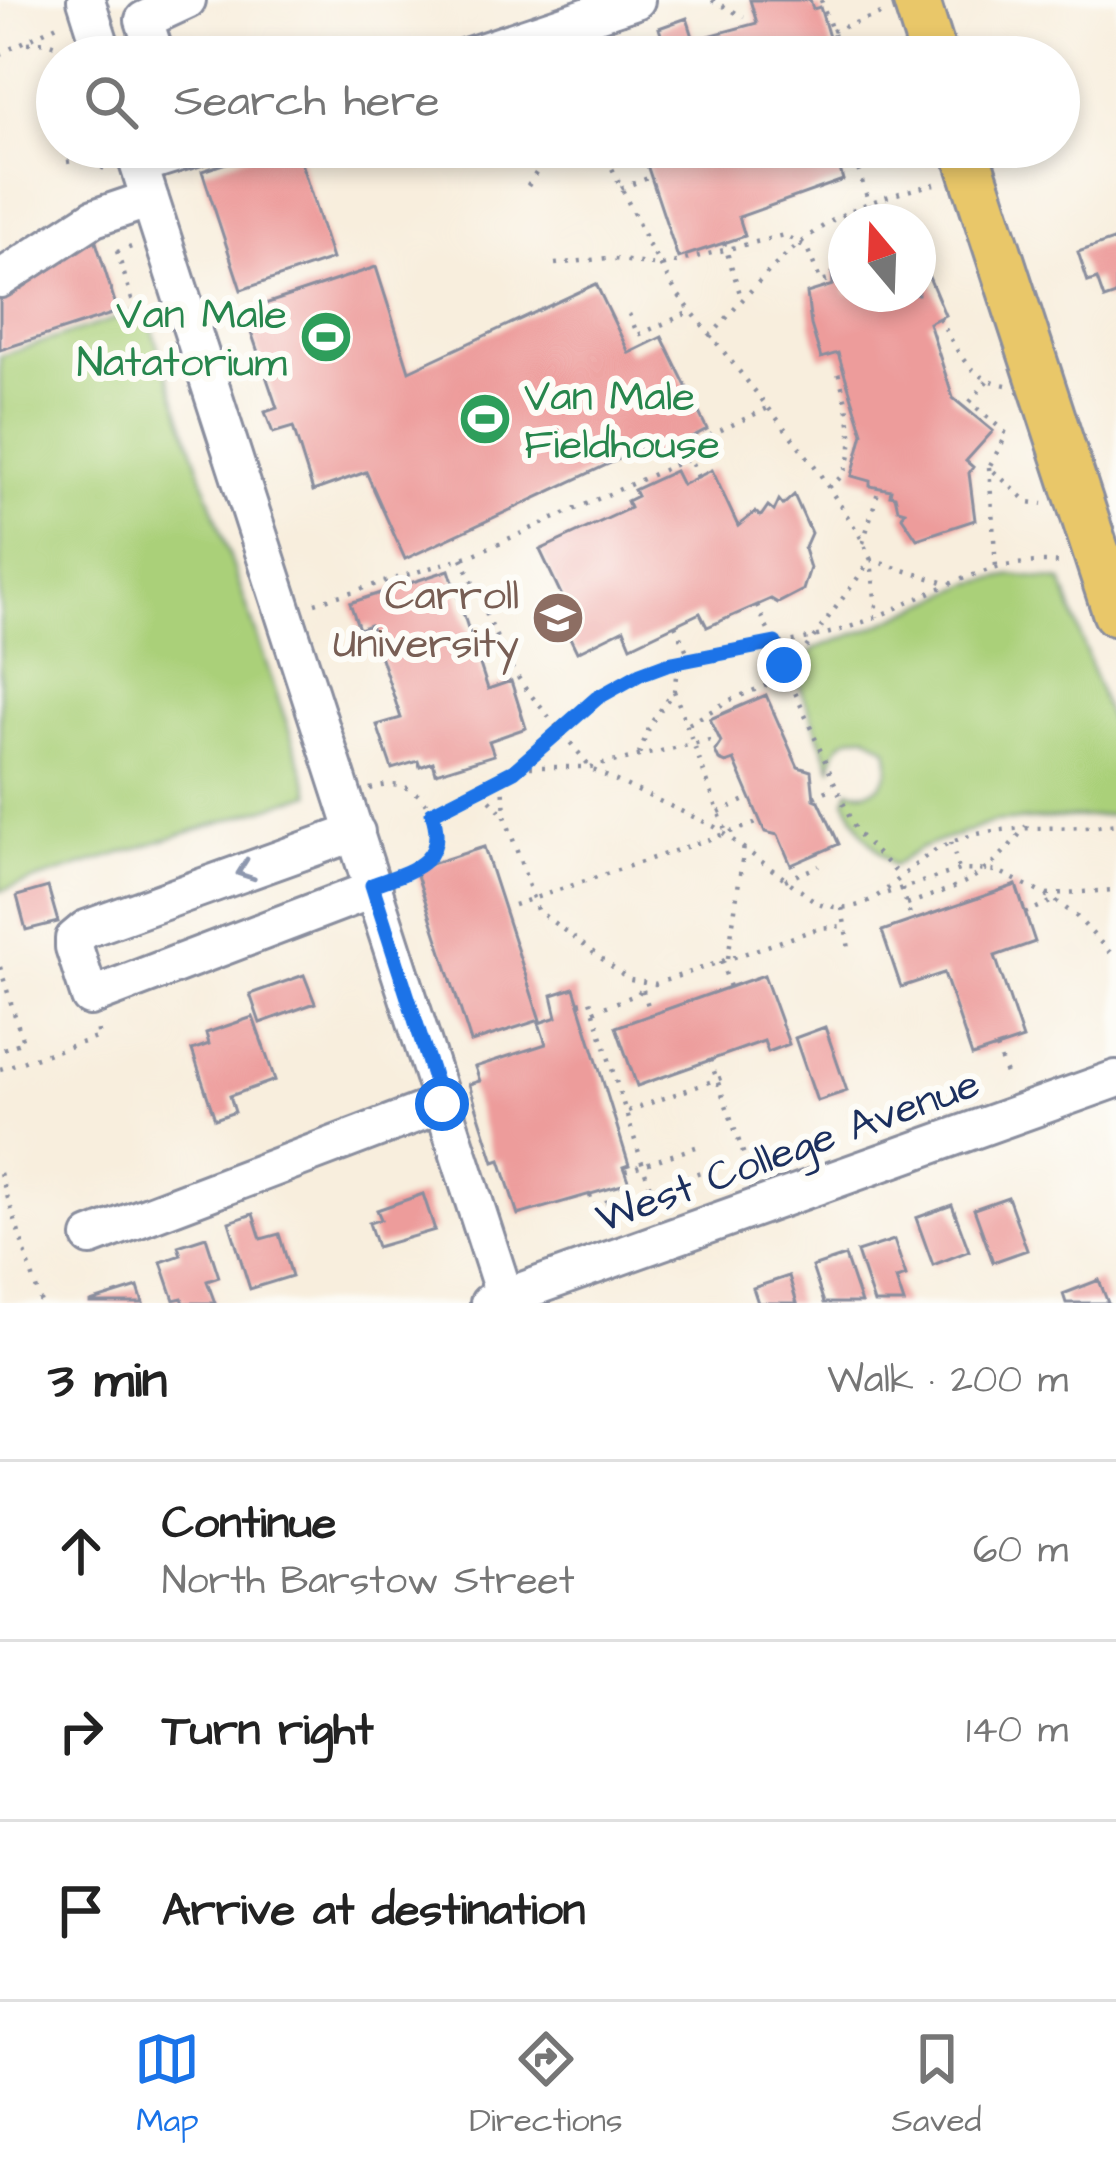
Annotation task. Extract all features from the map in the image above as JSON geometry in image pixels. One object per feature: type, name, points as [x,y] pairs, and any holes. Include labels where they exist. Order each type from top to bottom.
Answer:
[{"type":"main road","points":[[900,6],[920,36]]},
{"type":"main road","points":[[952,168],[1041,384],[1113,592]]},
{"type":"street","points":[[149,36],[144,20],[187,0]]},
{"type":"street","points":[[529,36],[636,0]]},
{"type":"street","points":[[0,279],[106,214],[141,170]]},
{"type":"street","points":[[141,170],[442,1104],[497,1300]]},
{"type":"street","points":[[350,815],[80,932],[74,947],[90,997],[373,887]]},
{"type":"street","name":"West College Avenue","points":[[497,1300],[1116,1079]]},
{"type":"street","points":[[91,1237],[442,1104]]},
{"type":"path","points":[[712,0],[744,17]]},
{"type":"path","points":[[820,0],[834,36]]},
{"type":"path","points":[[832,31],[900,6]]},
{"type":"path","points":[[0,54],[75,11]]},
{"type":"path","points":[[22,43],[36,42]]},
{"type":"path","points":[[528,186],[539,168]]},
{"type":"path","points":[[612,168],[660,266],[690,312],[828,487],[863,543],[871,560],[877,616]]},
{"type":"path","points":[[858,168],[869,204],[904,192],[946,168]]},
{"type":"path","points":[[621,188],[651,177]]},
{"type":"path","points":[[899,180],[904,192]]},
{"type":"path","points":[[106,214],[133,303]]},
{"type":"path","points":[[710,337],[801,243],[828,224]]},
{"type":"path","points":[[555,264],[608,258],[660,266],[725,245],[776,236],[801,243],[812,256],[821,281],[827,280]]},
{"type":"path","points":[[725,245],[742,300]]},
{"type":"path","points":[[629,314],[638,335],[690,312]]},
{"type":"path","points":[[938,318],[955,352],[986,381],[1041,384]]},
{"type":"path","points":[[828,487],[841,480],[846,469],[851,431],[838,372]]},
{"type":"path","points":[[986,381],[970,402],[1007,434],[989,466],[996,567]]},
{"type":"path","points":[[698,477],[685,447],[767,408]]},
{"type":"path","points":[[285,614],[462,558],[690,458]]},
{"type":"path","points":[[989,466],[1028,502],[1042,504],[1078,496]]},
{"type":"path","points":[[863,543],[878,492]]},
{"type":"path","points":[[462,558],[506,658],[590,767],[727,835],[816,902],[842,908],[876,901],[926,854],[993,829],[1116,824]]},
{"type":"path","points":[[871,560],[949,584]]},
{"type":"path","points":[[689,724],[730,700],[790,678],[805,649],[871,560]]},
{"type":"path","points":[[432,813],[503,778],[597,698],[640,674],[691,659],[818,636],[996,567],[1061,563]]},
{"type":"path","points":[[757,605],[856,832],[901,877]]},
{"type":"path","points":[[674,625],[691,659]]},
{"type":"path","points":[[639,754],[651,723],[674,692],[678,662]]},
{"type":"path","points":[[674,692],[727,835]]},
{"type":"path","points":[[518,767],[590,767],[719,738]]},
{"type":"path","points":[[503,778],[506,816],[537,910],[644,987],[652,1015]]},
{"type":"path","points":[[814,797],[834,782]]},
{"type":"path","points":[[350,815],[379,786],[400,784],[419,793],[432,813],[437,833],[430,856],[412,870],[373,887]]},
{"type":"path","points":[[482,790],[506,816]]},
{"type":"path","points":[[719,812],[750,798]]},
{"type":"path","points":[[514,905],[760,822]]},
{"type":"path","points":[[907,904],[972,881],[1026,826]]},
{"type":"path","points":[[951,842],[959,869]]},
{"type":"path","points":[[730,987],[725,959],[744,846]]},
{"type":"path","points":[[785,880],[819,866]]},
{"type":"path","points":[[885,893],[959,869],[986,870],[1055,900],[1116,959]]},
{"type":"path","points":[[902,888],[910,915]]},
{"type":"path","points":[[1041,893],[1116,890]]},
{"type":"path","points":[[1025,913],[1055,900]]},
{"type":"path","points":[[842,908],[850,955]]},
{"type":"path","points":[[594,1012],[644,987],[820,928],[842,926]]},
{"type":"path","points":[[0,967],[23,1042],[0,1050]]},
{"type":"path","points":[[0,1069],[99,1037],[90,997]]},
{"type":"path","points":[[579,1003],[590,1000],[656,1206]]},
{"type":"path","points":[[996,1048],[1008,1078]]},
{"type":"path","points":[[710,1060],[750,1172]]},
{"type":"path","points":[[626,1112],[720,1078]]},
{"type":"path","points":[[678,1094],[681,1103]]},
{"type":"path","points":[[625,1172],[696,1147]]},
{"type":"path","points":[[590,1196],[593,1206],[704,1171]]},
{"type":"path","points":[[0,1173],[40,1303]]},
{"type":"path","points":[[625,1184],[628,1195]]},
{"type":"green space","points":[[145,309],[311,794],[0,891],[0,356]]},
{"type":"green space","points":[[1012,575],[1062,581],[1116,740],[1116,815],[994,822],[921,848],[893,866],[864,835],[845,800],[849,790],[868,791],[882,783],[888,768],[887,749],[867,735],[852,737],[837,748],[832,769],[799,684],[800,672],[814,649],[970,584]]},
{"type":"building","points":[[750,0],[810,0],[813,9],[820,7],[829,36],[709,36],[757,23]]},
{"type":"building","points":[[687,18],[693,36],[661,36],[659,28]]},
{"type":"building","points":[[303,168],[332,259],[241,290],[202,171]]},
{"type":"building","points":[[648,168],[840,168],[843,180],[739,217],[745,236],[678,258]]},
{"type":"building","points":[[91,226],[118,312],[0,350],[0,286]]},
{"type":"building","points":[[1116,239],[1116,295],[1104,299],[1097,279],[1088,282],[1078,252]]},
{"type":"building","name":"Van Male Fieldhouse","points":[[376,267],[409,371],[596,284],[629,353],[662,337],[707,429],[651,458],[645,447],[405,559],[366,472],[313,491],[293,427],[273,433],[265,412],[277,408],[244,311]]},
{"type":"building","points":[[828,287],[828,312],[936,312],[936,294],[945,315],[929,323],[953,398],[993,431],[966,461],[973,467],[969,473],[975,520],[917,539],[891,490],[852,476],[863,433],[838,353],[821,358],[807,293]]},
{"type":"building","points":[[712,470],[738,526],[755,512],[761,516],[768,506],[774,511],[779,500],[783,505],[794,495],[811,533],[804,549],[810,568],[803,590],[707,627],[700,613],[631,646],[624,629],[577,652],[559,615],[569,611],[540,550],[630,508],[627,501],[637,496],[634,490],[675,471],[682,485]]},
{"type":"building","points":[[449,570],[488,689],[511,681],[526,728],[489,741],[494,755],[436,773],[433,762],[392,769],[377,725],[401,718],[370,625],[359,629],[350,603]]},
{"type":"building","points":[[766,695],[798,767],[811,771],[814,799],[839,844],[791,865],[778,835],[765,832],[734,760],[719,760],[715,751],[721,742],[710,719]]},
{"type":"building","points":[[484,847],[540,1020],[471,1042],[415,869]]},
{"type":"building","points":[[1016,885],[1035,942],[995,956],[1023,1039],[972,1056],[944,973],[901,987],[882,931]]},
{"type":"building","points":[[48,887],[58,922],[26,930],[17,896]]},
{"type":"building","points":[[304,975],[315,1003],[260,1023],[250,994]]},
{"type":"building","points":[[764,975],[789,1044],[768,1052],[764,1041],[637,1086],[616,1027]]},
{"type":"building","points":[[574,988],[629,1165],[623,1167],[629,1183],[518,1215],[500,1160],[494,1162],[469,1084],[480,1081],[475,1067],[546,1044],[539,1023],[557,1017],[552,995]]},
{"type":"building","points":[[253,1017],[275,1080],[230,1096],[235,1112],[215,1119],[192,1050],[209,1044],[206,1033]]},
{"type":"building","points":[[825,1027],[847,1091],[817,1101],[795,1038]]},
{"type":"building","points":[[423,1194],[435,1230],[377,1247],[369,1223],[381,1219],[377,1210]]},
{"type":"building","points":[[1008,1197],[1027,1250],[993,1262],[974,1209]]},
{"type":"building","points":[[952,1205],[969,1251],[933,1265],[916,1218]]},
{"type":"building","points":[[253,1214],[261,1239],[279,1234],[292,1276],[250,1289],[229,1222]]},
{"type":"building","points":[[206,1237],[219,1277],[207,1281],[215,1303],[174,1300],[161,1262],[181,1255],[178,1246]]},
{"type":"building","points":[[894,1240],[906,1276],[896,1279],[904,1303],[874,1303],[857,1252]]},
{"type":"building","points":[[845,1256],[861,1303],[824,1303],[812,1267]]},
{"type":"building","points":[[789,1276],[797,1303],[758,1303],[753,1288]]},
{"type":"building","points":[[1099,1280],[1108,1303],[1066,1303],[1063,1294]]},
{"type":"building","points":[[138,1287],[143,1303],[90,1303],[90,1302]]},
{"type":"place","name":"Van Male Natatorium","points":[[326,337]]},
{"type":"place","name":"Van Male Fieldhouse","points":[[485,419]]},
{"type":"place","name":"Carroll University","points":[[558,618]]},
{"type":"route","points":[[442,1104],[372,885],[412,870],[430,856],[437,833],[432,813],[514,771],[597,698],[640,674],[667,664],[775,643],[784,665]]}]
